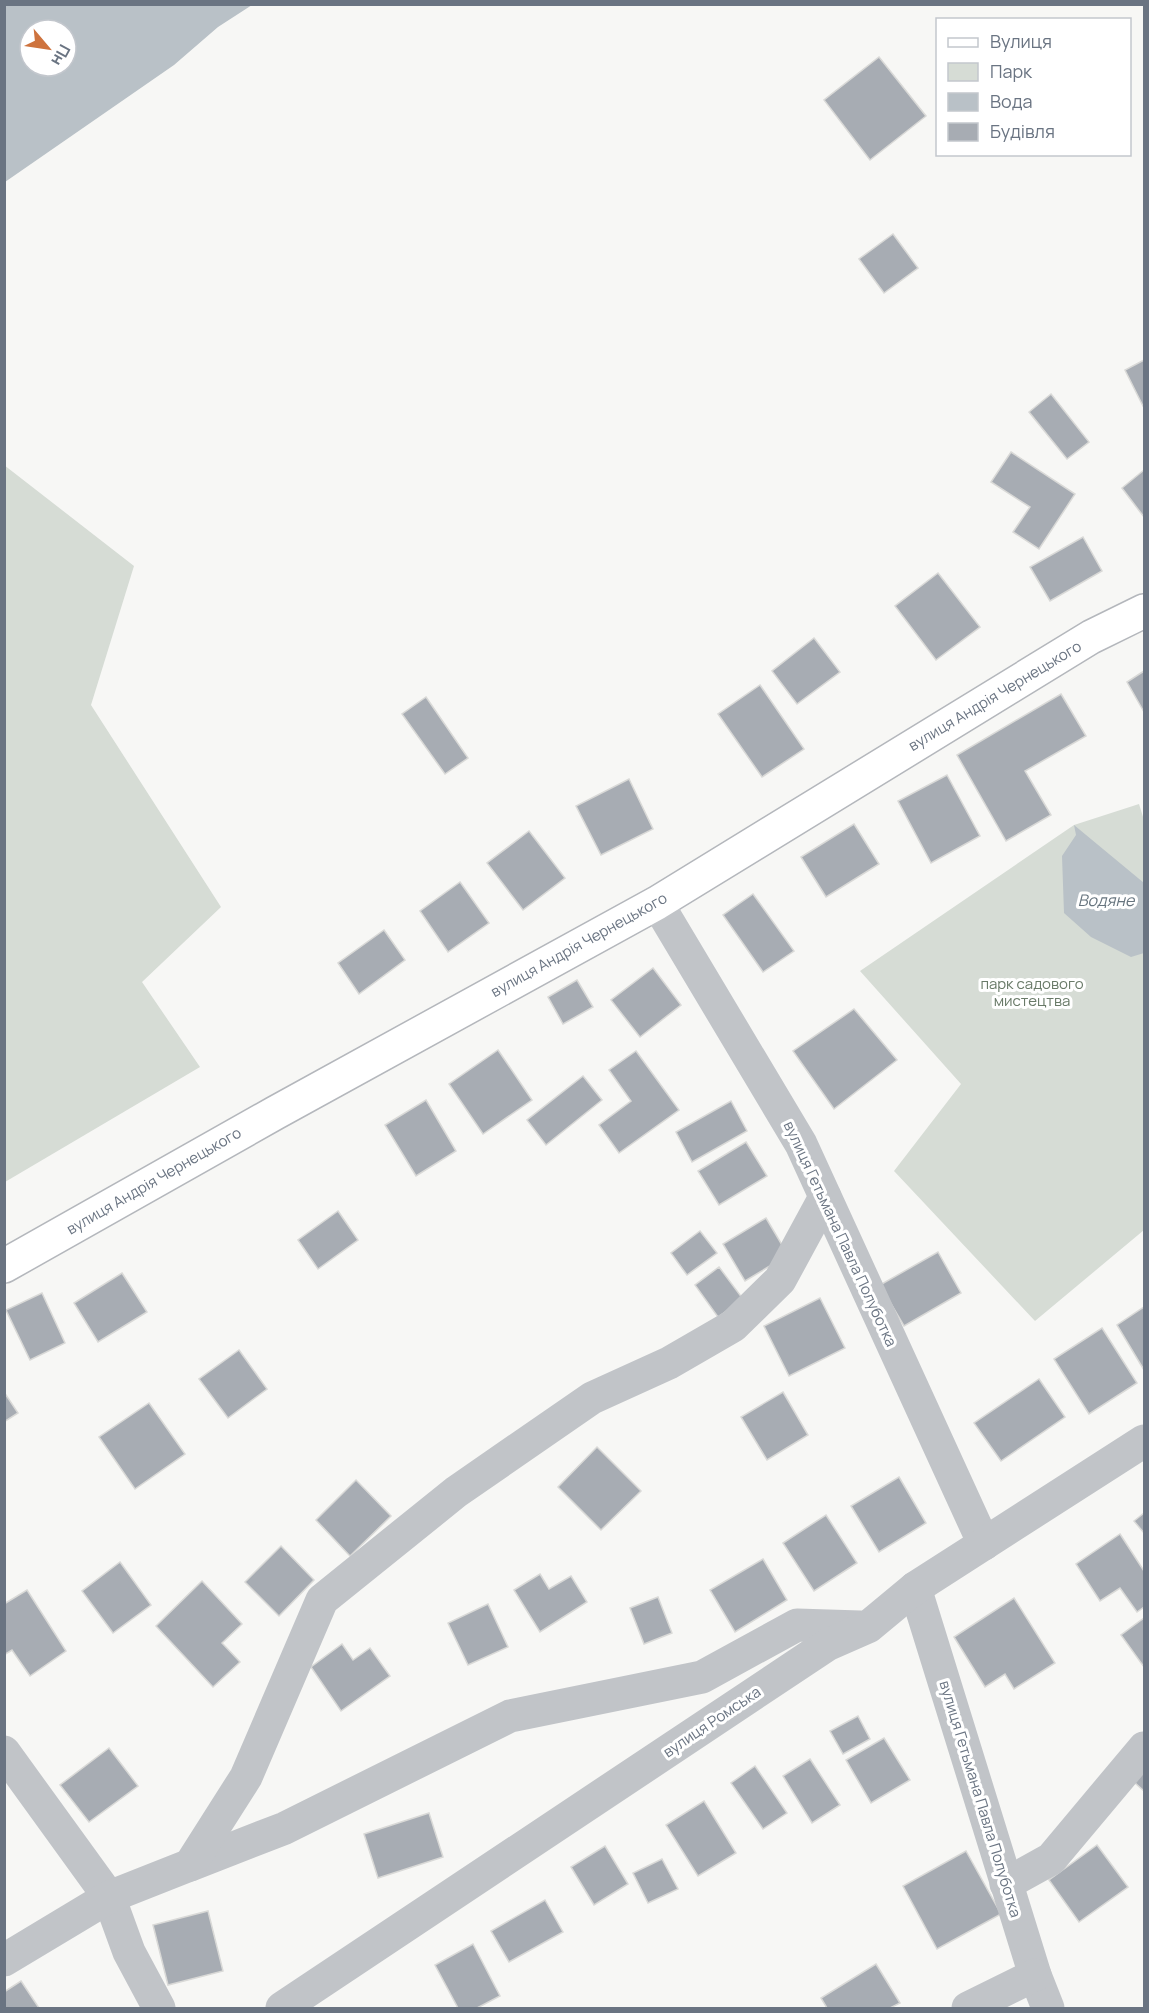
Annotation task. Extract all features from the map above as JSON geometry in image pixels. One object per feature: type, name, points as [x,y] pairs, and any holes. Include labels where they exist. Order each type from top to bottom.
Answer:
[{"type":"street","name":"вулиця Андрія Чернецького","points":[[4,1266],[275,1113],[657,903],[1091,637],[1144,611]]},
{"type":"street","name":"вулиця Гетьмана Павла Полуботка","points":[[657,903],[801,1144],[984,1545]]},
{"type":"street","points":[[190,1865],[246,1777],[322,1600],[456,1492],[592,1398],[669,1363],[733,1326],[780,1280],[825,1197]]},
{"type":"street","name":"вулиця Ромська","points":[[282,2008],[827,1645],[868,1627],[915,1588],[1144,1441]]},
{"type":"street","name":"вулиця Гетьмана Павла Полуботка","points":[[915,1588],[1035,1976],[1048,2008]]},
{"type":"street","points":[[4,1960],[109,1897],[285,1828],[510,1716],[702,1677],[797,1625],[868,1627]]},
{"type":"street","points":[[1006,1884],[1051,1859],[1144,1748]]},
{"type":"street","points":[[4,1752],[109,1897],[129,1952],[159,2008]]},
{"type":"street","points":[[968,2008],[1035,1976]]},
{"type":"green space","points":[[4,465],[134,566],[91,705],[221,907],[142,982],[200,1067],[5,1182]]},
{"type":"green space","name":"парк садового мистецтва","points":[[1139,804],[1144,820],[1144,1230],[1035,1321],[894,1171],[961,1084],[860,971],[1074,825]]},
{"type":"water","points":[[5,4],[252,4],[218,27],[174,65],[5,182]]},
{"type":"water","name":"Водяне","points":[[1074,825],[1144,883],[1144,953],[1131,957],[1091,937],[1064,913],[1062,856],[1076,835]]},
{"type":"building","points":[[879,57],[926,116],[870,160],[824,100]]},
{"type":"building","points":[[893,234],[918,268],[884,293],[859,259]]},
{"type":"building","points":[[1144,360],[1144,405],[1143,406],[1125,370]]},
{"type":"building","points":[[1051,394],[1089,442],[1067,459],[1029,412]]},
{"type":"building","points":[[1011,452],[1075,494],[1039,549],[1013,532],[1030,507],[991,482]]},
{"type":"building","points":[[1144,470],[1144,517],[1122,488]]},
{"type":"building","points":[[1083,537],[1102,571],[1050,601],[1030,567]]},
{"type":"building","points":[[938,573],[980,627],[936,660],[895,606]]},
{"type":"building","points":[[814,638],[840,672],[797,704],[772,671]]},
{"type":"building","points":[[1144,671],[1144,712],[1127,682]]},
{"type":"building","points":[[760,685],[804,749],[762,777],[718,714]]},
{"type":"building","points":[[1061,694],[1086,736],[1025,771],[1051,815],[1006,841],[957,755]]},
{"type":"building","points":[[426,697],[468,758],[445,774],[402,714]]},
{"type":"building","points":[[947,775],[980,836],[931,863],[898,801]]},
{"type":"building","points":[[629,779],[653,829],[601,855],[576,806]]},
{"type":"building","points":[[854,824],[879,864],[826,897],[801,857]]},
{"type":"building","points":[[529,831],[565,878],[523,910],[487,863]]},
{"type":"building","points":[[460,882],[489,923],[448,952],[420,911]]},
{"type":"building","points":[[753,894],[794,951],[763,972],[723,915]]},
{"type":"building","points":[[384,930],[405,960],[359,994],[338,963]]},
{"type":"building","points":[[653,968],[681,1005],[640,1037],[611,1000]]},
{"type":"building","points":[[577,980],[593,1007],[563,1024],[548,997]]},
{"type":"building","points":[[854,1009],[897,1060],[834,1109],[793,1051]]},
{"type":"building","points":[[498,1050],[532,1100],[483,1134],[449,1084]]},
{"type":"building","points":[[636,1051],[679,1110],[619,1153],[599,1125],[631,1101],[609,1070]]},
{"type":"building","points":[[583,1076],[602,1100],[546,1145],[527,1120]]},
{"type":"building","points":[[426,1100],[456,1151],[416,1176],[385,1125]]},
{"type":"building","points":[[731,1101],[747,1131],[692,1162],[676,1132]]},
{"type":"building","points":[[746,1142],[767,1176],[719,1205],[698,1171]]},
{"type":"building","points":[[338,1211],[358,1240],[318,1269],[298,1240]]},
{"type":"building","points":[[766,1218],[788,1255],[745,1281],[723,1244]]},
{"type":"building","points":[[700,1231],[717,1253],[687,1275],[671,1253]]},
{"type":"building","points":[[938,1252],[961,1293],[904,1326],[880,1285]]},
{"type":"building","points":[[719,1267],[743,1299],[718,1317],[695,1285]]},
{"type":"building","points":[[122,1273],[147,1312],[98,1342],[74,1303]]},
{"type":"building","points":[[42,1293],[65,1343],[30,1360],[6,1310]]},
{"type":"building","points":[[820,1298],[845,1348],[789,1376],[764,1326]]},
{"type":"building","points":[[1144,1307],[1144,1370],[1117,1325]]},
{"type":"building","points":[[1102,1328],[1137,1383],[1089,1414],[1054,1359]]},
{"type":"building","points":[[239,1350],[267,1389],[228,1418],[199,1379]]},
{"type":"building","points":[[1039,1379],[1065,1417],[1001,1461],[974,1423]]},
{"type":"building","points":[[4,1392],[18,1413],[4,1422]]},
{"type":"building","points":[[783,1392],[808,1435],[767,1460],[741,1417]]},
{"type":"building","points":[[149,1403],[185,1454],[135,1489],[99,1437]]},
{"type":"building","points":[[597,1447],[641,1491],[601,1530],[558,1487]]},
{"type":"building","points":[[899,1477],[926,1523],[879,1552],[851,1506]]},
{"type":"building","points":[[356,1480],[391,1516],[350,1556],[316,1520]]},
{"type":"building","points":[[1144,1513],[1144,1533],[1134,1521]]},
{"type":"building","points":[[826,1515],[857,1563],[814,1591],[783,1543]]},
{"type":"building","points":[[1120,1534],[1144,1571],[1144,1607],[1137,1612],[1120,1588],[1100,1601],[1076,1564]]},
{"type":"building","points":[[281,1546],[314,1580],[279,1616],[245,1582]]},
{"type":"building","points":[[763,1559],[787,1600],[735,1632],[710,1590]]},
{"type":"building","points":[[120,1562],[151,1605],[113,1633],[82,1591]]},
{"type":"building","points":[[540,1574],[549,1589],[571,1576],[587,1602],[540,1632],[514,1590]]},
{"type":"building","points":[[202,1581],[242,1624],[222,1643],[240,1662],[213,1687],[156,1626]]},
{"type":"building","points":[[27,1590],[66,1651],[30,1676],[12,1650],[4,1655],[4,1604]]},
{"type":"building","points":[[658,1597],[672,1633],[644,1644],[630,1608]]},
{"type":"building","points":[[1014,1598],[1055,1663],[1014,1689],[1005,1674],[985,1687],[954,1637]]},
{"type":"building","points":[[488,1604],[508,1647],[468,1665],[448,1623]]},
{"type":"building","points":[[1144,1618],[1144,1667],[1121,1635]]},
{"type":"building","points":[[342,1644],[353,1660],[370,1648],[390,1676],[341,1711],[311,1667]]},
{"type":"building","points":[[858,1716],[870,1739],[843,1754],[830,1731]]},
{"type":"building","points":[[884,1738],[910,1780],[871,1803],[846,1760]]},
{"type":"building","points":[[109,1748],[138,1786],[89,1822],[60,1785]]},
{"type":"building","points":[[810,1759],[840,1805],[812,1823],[783,1776]]},
{"type":"building","points":[[755,1766],[787,1813],[763,1829],[731,1783]]},
{"type":"building","points":[[1144,1770],[1144,1791],[1134,1782]]},
{"type":"building","points":[[704,1801],[736,1853],[698,1876],[666,1825]]},
{"type":"building","points":[[429,1813],[443,1857],[378,1878],[364,1834]]},
{"type":"building","points":[[1097,1845],[1128,1887],[1079,1922],[1049,1880]]},
{"type":"building","points":[[605,1846],[628,1884],[594,1905],[571,1867]]},
{"type":"building","points":[[966,1851],[1001,1914],[937,1949],[903,1886]]},
{"type":"building","points":[[662,1859],[678,1889],[648,1903],[633,1873]]},
{"type":"building","points":[[545,1900],[563,1932],[509,1962],[491,1931]]},
{"type":"building","points":[[208,1911],[223,1971],[168,1985],[153,1925]]},
{"type":"building","points":[[473,1944],[500,1996],[477,2008],[458,2008],[435,1965]]},
{"type":"building","points":[[876,1964],[900,2003],[890,2008],[827,2008],[821,1998]]},
{"type":"building","points":[[21,1981],[39,2008],[4,2008],[4,1992]]}]
